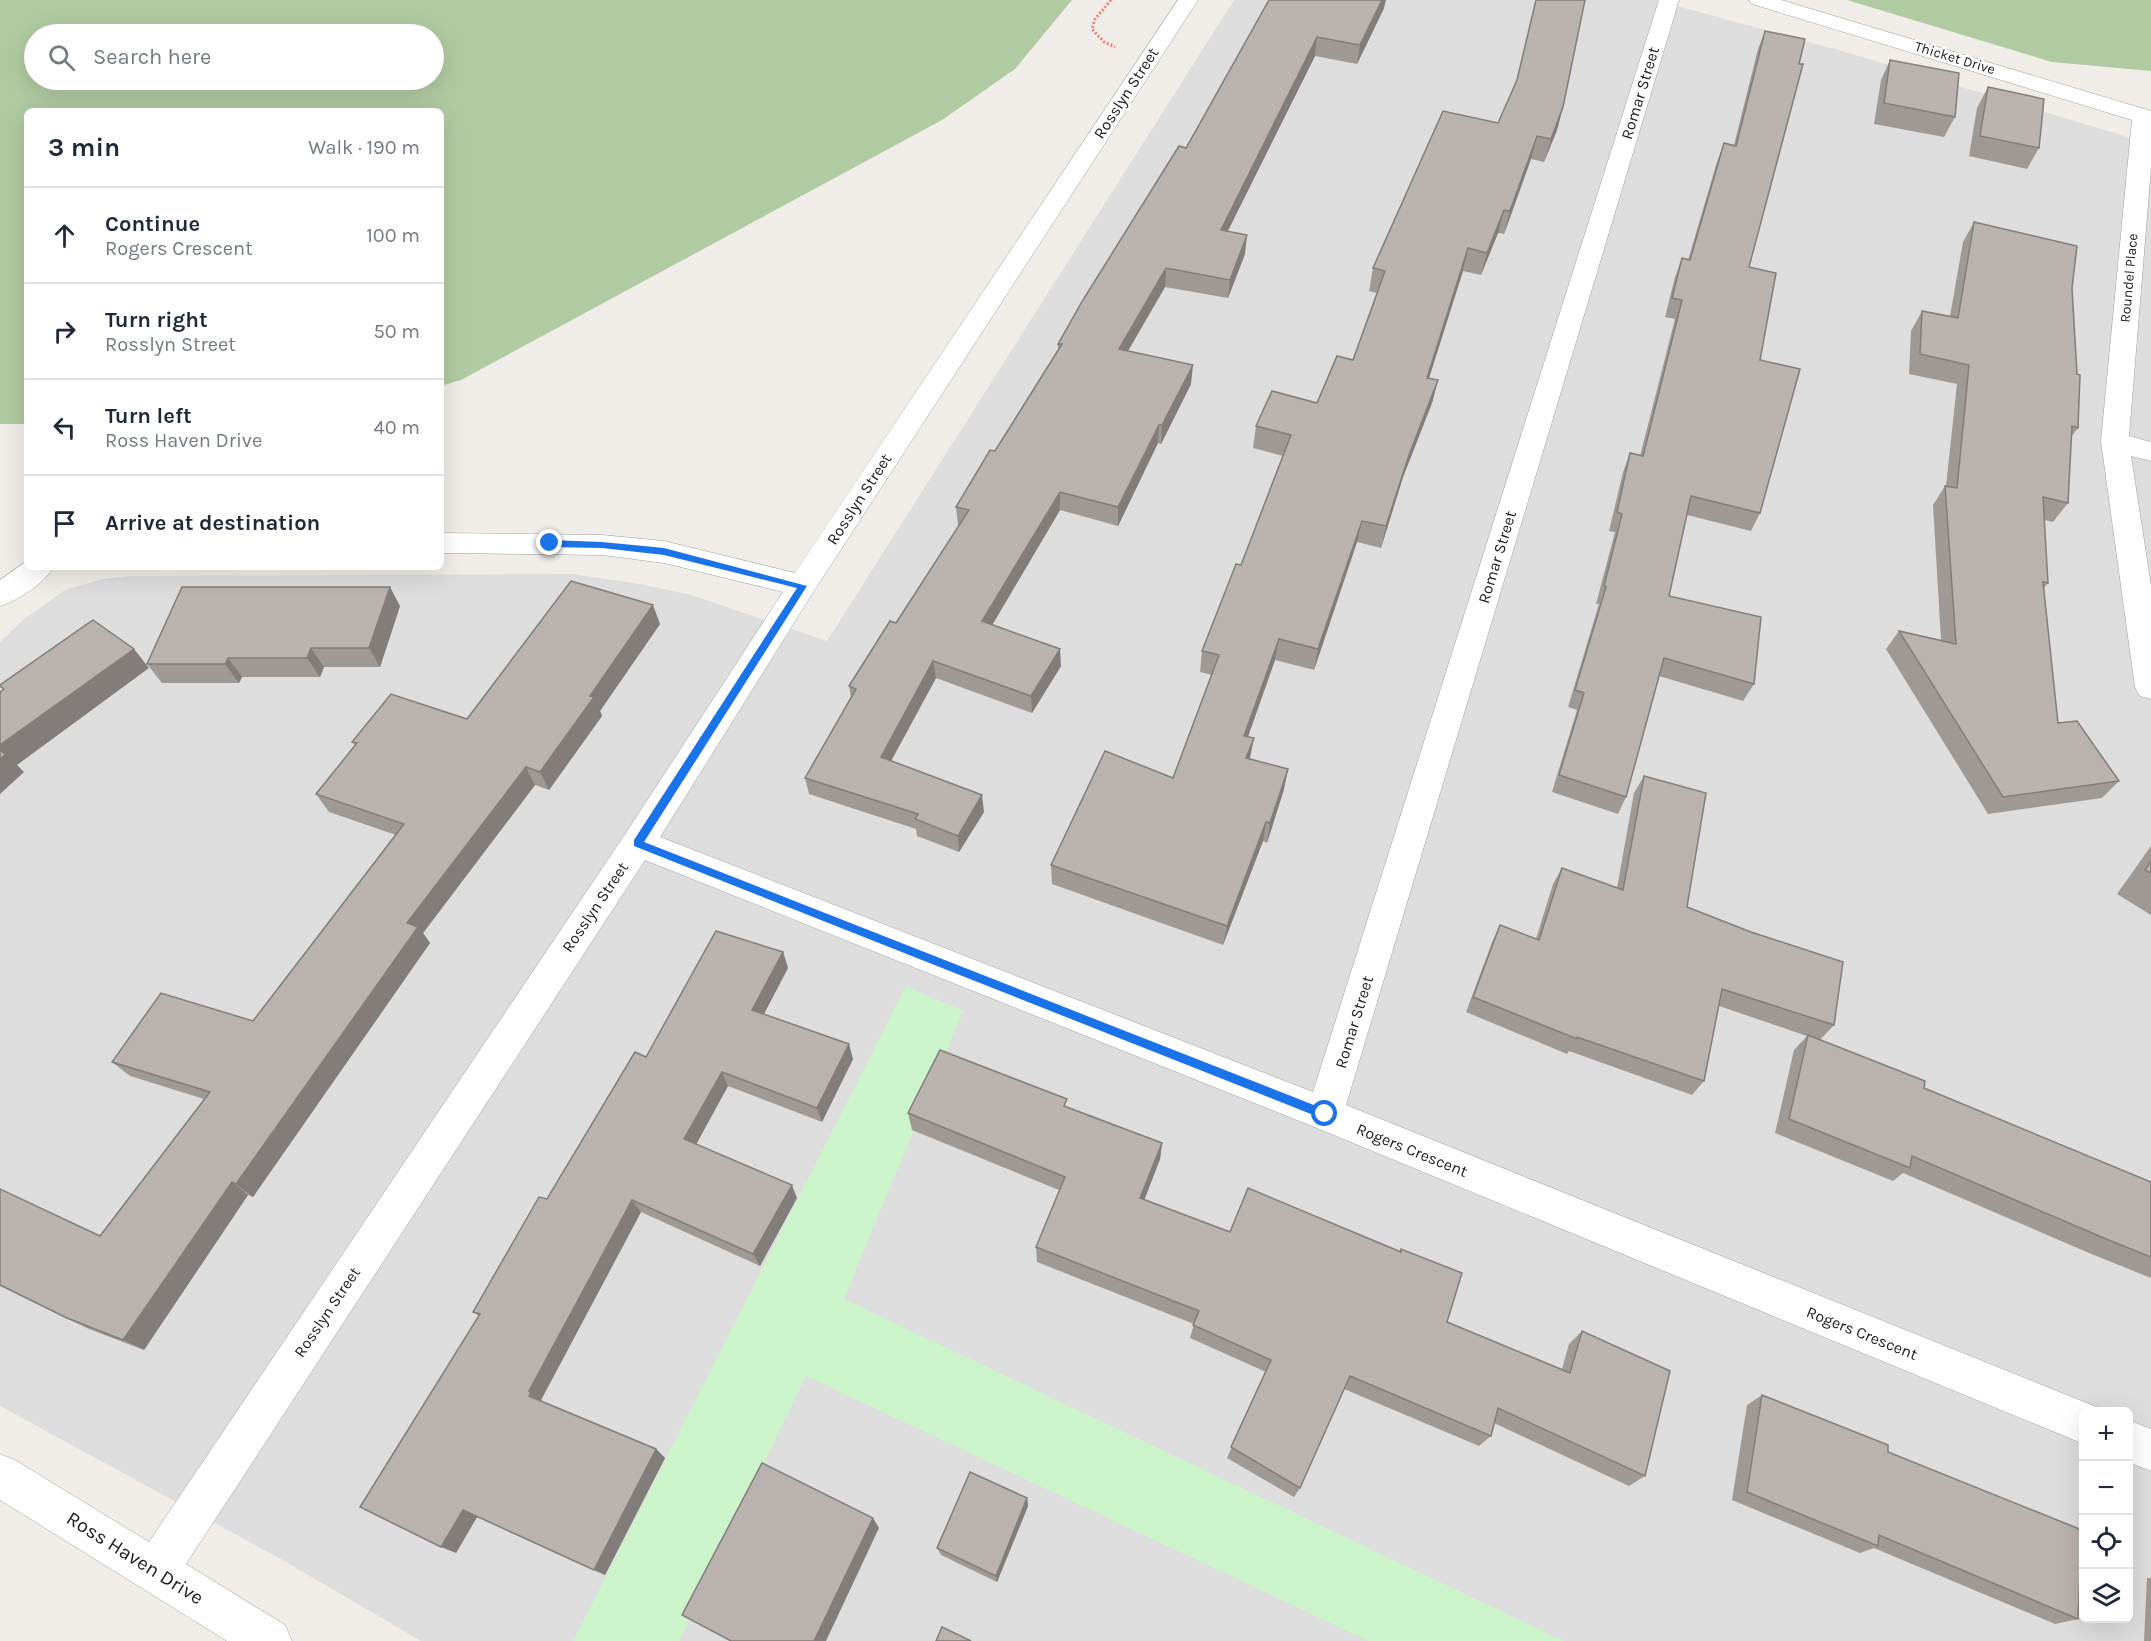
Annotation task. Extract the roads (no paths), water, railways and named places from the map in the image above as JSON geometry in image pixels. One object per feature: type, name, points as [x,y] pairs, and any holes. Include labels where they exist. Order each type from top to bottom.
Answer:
[{"type":"street","name":"Rosslyn Street","points":[[156,1570],[638,843],[802,586],[1188,0]]},
{"type":"street","name":"Romar Street","points":[[1325,1114],[1669,0]]},
{"type":"street","name":"Thicket Drive","points":[[1759,0],[2147,117]]},
{"type":"street","name":"Roundel Place","points":[[2147,117],[2115,441],[2151,687]]},
{"type":"street","points":[[2115,441],[2151,452]]},
{"type":"street","points":[[444,543],[602,545],[664,552],[802,586]]},
{"type":"street","points":[[0,595],[35,570]]},
{"type":"street","name":"Rogers Crescent","points":[[638,843],[1325,1114],[2079,1421]]},
{"type":"street","points":[[2133,1443],[2151,1450]]},
{"type":"street","name":"Ross Haven Drive","points":[[0,1475],[269,1641]]}]
